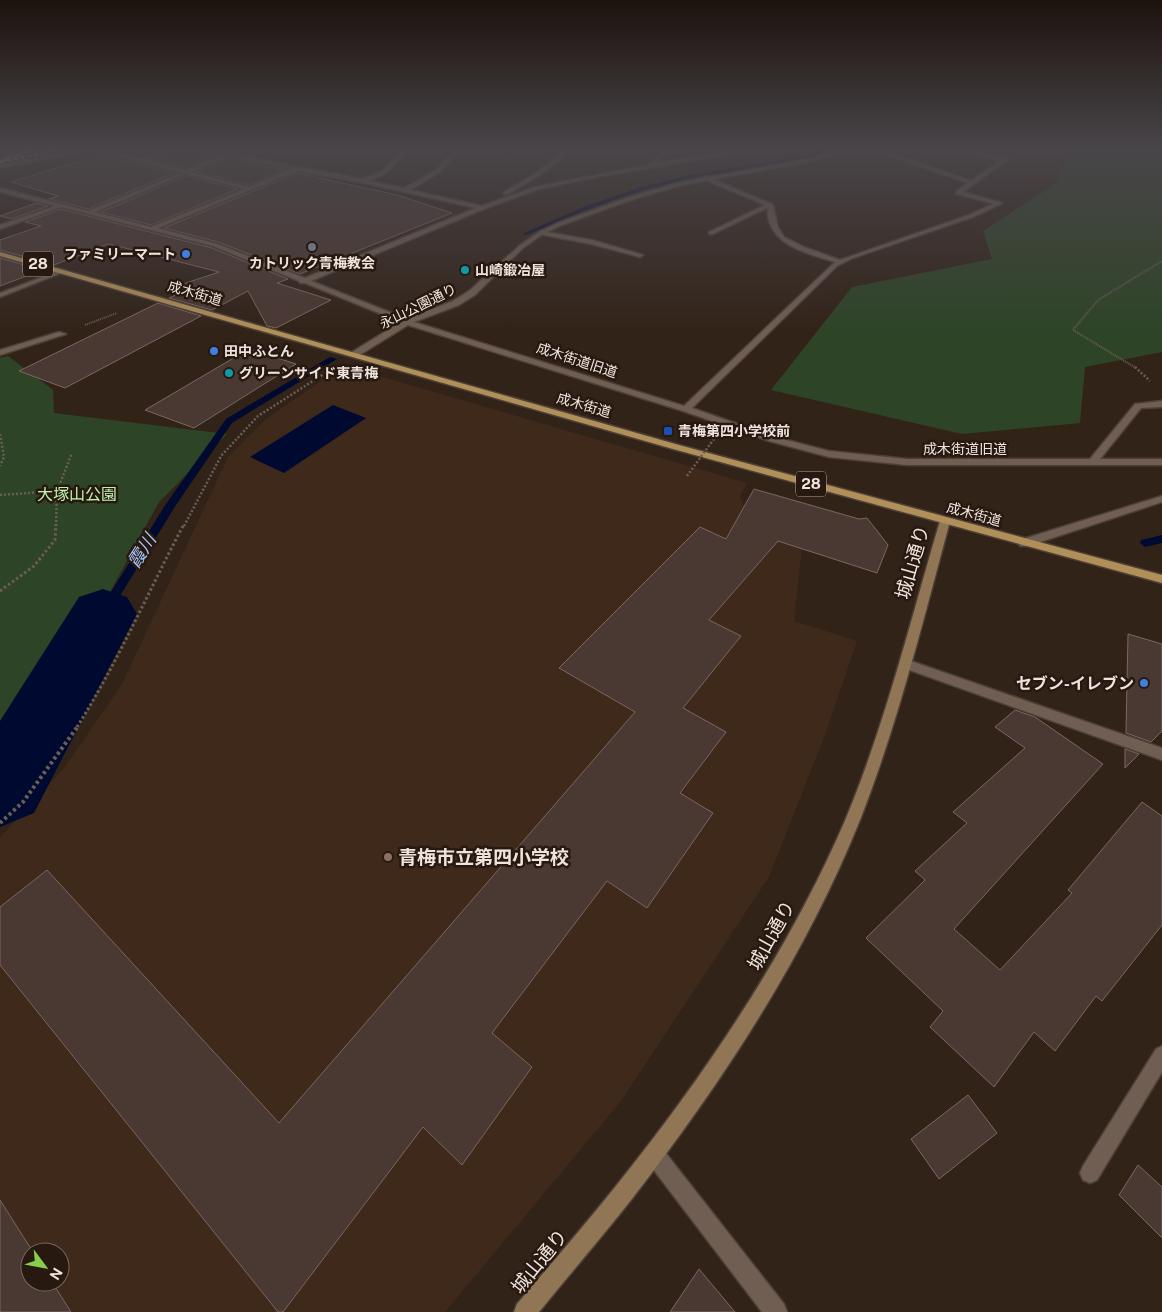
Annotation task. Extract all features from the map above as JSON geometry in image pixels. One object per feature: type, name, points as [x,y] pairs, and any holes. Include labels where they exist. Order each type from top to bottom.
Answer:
[{"type":"main road","name":"成木街道","points":[[0,254],[945,522],[1162,579]]},
{"type":"street","points":[[0,227],[51,209]]},
{"type":"street","name":"成木街道旧道","points":[[73,209],[215,245],[243,255],[302,282],[407,322],[686,409],[772,439],[829,454],[907,462],[1162,462]]},
{"type":"street","points":[[88,213],[97,209]]},
{"type":"street","points":[[151,229],[198,209]]},
{"type":"street","points":[[302,282],[477,209]]},
{"type":"street","name":"永山公園通り","points":[[355,354],[407,322],[448,306],[472,293],[520,247],[541,233],[601,209]]},
{"type":"street","points":[[710,233],[763,209]]},
{"type":"street","points":[[771,209],[774,224],[782,238],[841,262]]},
{"type":"street","points":[[686,409],[798,300],[841,262],[851,256],[971,216],[986,209]]},
{"type":"street","points":[[541,233],[592,242],[640,255]]},
{"type":"street","points":[[0,295],[63,271]]},
{"type":"street","points":[[0,353],[62,334]]},
{"type":"street","points":[[1093,462],[1138,406],[1162,404]]},
{"type":"street","points":[[1024,543],[1162,499]]},
{"type":"street","name":"城山通り","points":[[525,1312],[654,1154],[746,1020],[806,920],[851,822],[880,746],[945,522]]},
{"type":"street","points":[[905,664],[1162,754]]},
{"type":"street","points":[[1090,1172],[1162,1055]]},
{"type":"street","points":[[654,1154],[776,1312]]},
{"type":"path","points":[[1138,406],[1151,382],[1136,368],[1073,330],[1098,300],[1162,261]]},
{"type":"path","points":[[62,334],[122,312]]},
{"type":"path","points":[[0,823],[23,802],[78,726],[119,656],[155,579],[221,456],[258,416],[355,354]]},
{"type":"path","points":[[687,476],[719,432]]},
{"type":"path","points":[[0,434],[4,457],[0,466]]},
{"type":"path","points":[[0,590],[34,566],[55,540],[57,491],[72,453]]},
{"type":"path","points":[[0,495],[57,491]]},
{"type":"shaded area","name":"青梅市立第四小学校","points":[[362,371],[747,483],[740,497],[749,521],[803,539],[794,621],[857,641],[825,735],[769,877],[621,1101],[445,1312],[0,1312],[0,837],[65,767],[122,684],[228,457],[266,419],[328,376]]},
{"type":"green space","points":[[1017,209],[1162,209],[1162,352],[1085,367],[1080,423],[962,434],[771,390],[852,287],[992,259],[983,231]]},
{"type":"green space","name":"大塚山公園","points":[[8,356],[53,390],[54,413],[227,434],[159,502],[0,794],[0,358]]},
{"type":"water","points":[[333,405],[366,418],[284,473],[250,457]]},
{"type":"building","points":[[19,209],[39,209],[12,219],[0,216]]},
{"type":"building","points":[[62,209],[212,248],[288,279],[277,283],[331,300],[276,328],[267,326],[248,291],[212,310],[169,298],[182,292],[171,288],[219,272],[109,244],[54,265],[0,250],[0,240],[41,226],[25,222]]},
{"type":"building","points":[[108,209],[189,209],[151,225],[101,212]]},
{"type":"building","points":[[209,209],[440,209],[452,213],[300,274],[218,242],[164,228]]},
{"type":"building","points":[[0,258],[42,270],[0,286]]},
{"type":"building","points":[[158,303],[201,316],[65,388],[19,371]]},
{"type":"building","points":[[249,349],[296,364],[194,428],[145,410]]},
{"type":"building","points":[[754,489],[859,519],[867,518],[888,545],[877,573],[778,541],[709,620],[741,636],[683,708],[726,732],[680,793],[713,813],[647,908],[607,881],[492,1033],[532,1067],[462,1165],[423,1127],[283,1312],[278,1312],[0,965],[0,907],[47,870],[279,1123],[635,712],[559,668],[700,527],[726,539]]},
{"type":"building","name":"セブン-イレブン","points":[[1128,634],[1162,644],[1162,731],[1151,742],[1126,733]]},
{"type":"building","points":[[1015,710],[1035,717],[1103,764],[954,929],[1000,970],[1072,893],[1068,890],[1142,802],[1162,816],[1162,925],[1102,1001],[1096,996],[1055,1051],[1034,1032],[994,1087],[930,1027],[943,1011],[866,938],[925,880],[915,871],[967,823],[953,812],[1025,748],[995,727]]},
{"type":"building","points":[[1125,749],[1139,754],[1125,768]]},
{"type":"building","points":[[968,1095],[997,1133],[939,1179],[911,1139]]},
{"type":"building","points":[[1138,1165],[1162,1187],[1162,1238],[1119,1195]]},
{"type":"building","points":[[0,1200],[27,1242],[20,1242],[20,1292],[58,1292],[71,1312],[0,1312]]},
{"type":"building","points":[[699,1269],[735,1312],[670,1312]]},
{"type":"waterway","name":"霞川","points":[[525,234],[582,209]]},
{"type":"waterway","name":"霞川","points":[[103,614],[171,504],[229,421],[333,359]]},
{"type":"waterway","points":[[1145,543],[1162,539]]},
{"type":"waterway","name":"霞川","points":[[0,790],[4,787],[103,614]]},
{"type":"place","name":"カトリック青梅教会","points":[[312,247]]},
{"type":"place","name":"ファミリーマート","points":[[186,254]]},
{"type":"place","name":"山崎鍛冶屋","points":[[465,270]]},
{"type":"place","name":"田中ふとん","points":[[214,351]]},
{"type":"place","name":"グリーンサイド東青梅","points":[[229,373]]},
{"type":"place","name":"青梅第四小学校前","points":[[668,431]]},
{"type":"place","name":"セブン-イレブン","points":[[1144,683]]},
{"type":"place","name":"青梅市立第四小学校","points":[[388,857]]}]
